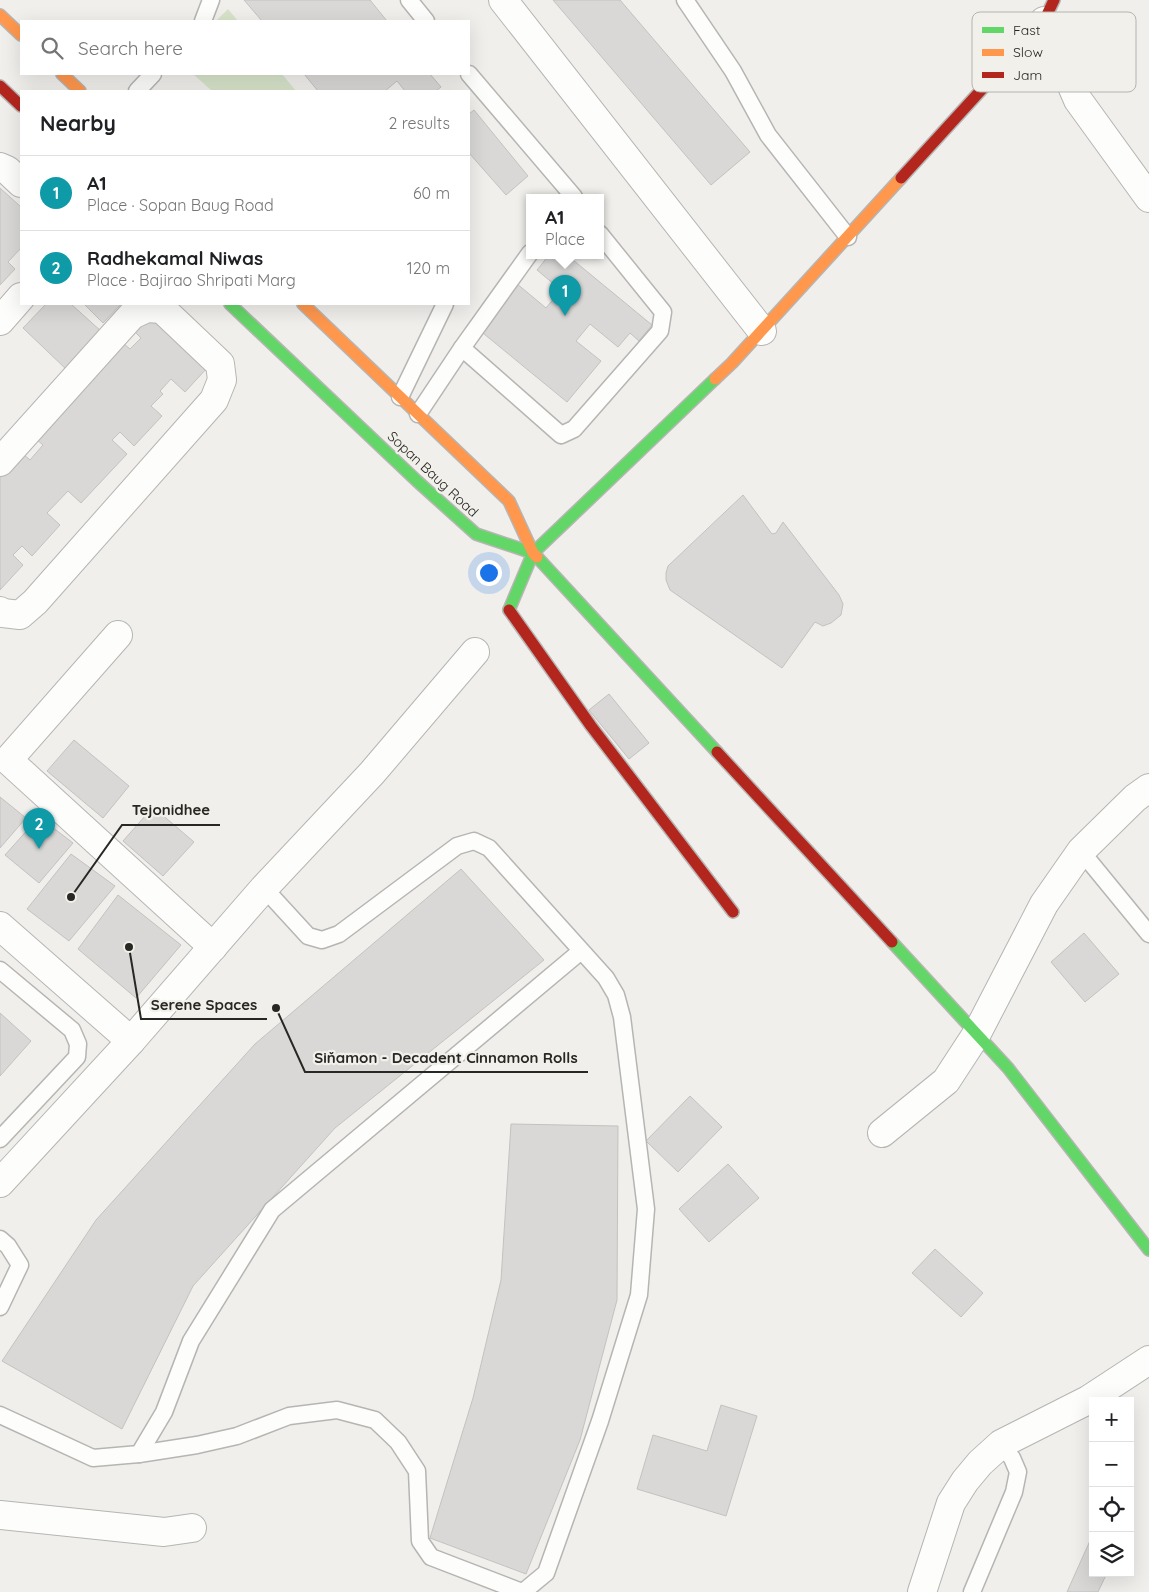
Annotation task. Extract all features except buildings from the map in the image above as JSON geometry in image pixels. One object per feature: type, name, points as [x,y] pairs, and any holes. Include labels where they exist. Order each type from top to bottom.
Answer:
[{"type":"street","points":[[503,0],[762,331]]},
{"type":"street","points":[[0,15],[20,34]]},
{"type":"street","points":[[63,75],[79,90]]},
{"type":"street","points":[[0,86],[20,105]]},
{"type":"street","points":[[733,912],[590,726],[509,611],[533,552],[732,363],[848,237],[977,92]]},
{"type":"street","points":[[1075,92],[1078,100],[1149,198]]},
{"type":"street","points":[[0,167],[7,170],[20,182]]},
{"type":"street","points":[[0,321],[20,298]]},
{"type":"street","name":"Sopan Baug Road","points":[[231,305],[417,481],[476,534],[533,552]]},
{"type":"street","points":[[303,305],[509,501],[533,552],[1008,1068],[1149,1250]]},
{"type":"street","points":[[0,462],[132,315],[147,308],[162,309],[220,364],[222,380],[214,400],[35,602],[20,614],[3,614],[0,611]]},
{"type":"street","points":[[118,635],[8,760],[213,947]]},
{"type":"street","points":[[0,1183],[131,1042],[264,888],[372,773],[475,652]]},
{"type":"street","points":[[882,1133],[946,1082],[976,1035],[1044,904],[1082,851],[1135,798],[1149,788]]},
{"type":"street","points":[[0,926],[131,1042]]},
{"type":"street","points":[[922,1592],[951,1503],[965,1481],[980,1463],[1001,1444],[1088,1400],[1149,1360]]},
{"type":"street","points":[[0,1514],[164,1532],[192,1528]]},
{"type":"lane","points":[[203,20],[211,0]]},
{"type":"lane","points":[[409,0],[425,20]]},
{"type":"lane","points":[[685,0],[694,10],[733,71],[768,134],[848,237]]},
{"type":"lane","points":[[138,90],[152,75]]},
{"type":"lane","points":[[470,75],[571,194]]},
{"type":"lane","points":[[462,348],[561,435],[574,429],[660,332],[663,312],[604,240]]},
{"type":"lane","points":[[418,414],[526,258]]},
{"type":"lane","points":[[400,397],[444,305]]},
{"type":"lane","points":[[0,1415],[93,1458],[139,1454],[197,1445],[236,1436],[289,1416],[337,1410],[375,1420],[398,1442],[416,1471],[420,1541],[431,1557],[522,1592],[546,1573],[600,1421],[639,1295],[646,1208],[622,1017],[616,995],[606,978],[489,848],[474,841],[457,846],[339,934],[322,940],[308,936],[264,888]]},
{"type":"lane","points":[[1082,851],[1149,934]]},
{"type":"lane","points":[[139,1454],[164,1412],[191,1341],[272,1210],[582,951]]},
{"type":"lane","points":[[0,970],[72,1030],[78,1044],[76,1057],[0,1139]]},
{"type":"lane","points":[[0,1239],[8,1246],[20,1265],[0,1307]]},
{"type":"lane","points":[[972,1592],[1014,1492],[1018,1472],[1012,1458],[1001,1444]]},
{"type":"green space","points":[[228,9],[237,20],[217,20]]},
{"type":"green space","points":[[194,75],[283,75],[295,90],[211,90]]},
{"type":"traffic: fast","points":[[231,305],[417,481],[476,534],[533,553]]},
{"type":"traffic: fast","points":[[509,610],[533,553],[715,379]]},
{"type":"traffic: fast","points":[[537,557],[717,752]]},
{"type":"traffic: fast","points":[[892,942],[1008,1068],[1149,1250]]},
{"type":"traffic: slow","points":[[0,15],[20,34]]},
{"type":"traffic: slow","points":[[63,75],[79,90]]},
{"type":"traffic: slow","points":[[715,379],[732,363],[901,178]]},
{"type":"traffic: slow","points":[[304,305],[509,501],[533,553],[537,557]]},
{"type":"traffic: jam","points":[[1048,12],[1054,0]]},
{"type":"traffic: jam","points":[[0,86],[20,105]]},
{"type":"traffic: jam","points":[[901,178],[979,92]]},
{"type":"traffic: jam","points":[[509,610],[591,726],[733,912]]},
{"type":"traffic: jam","points":[[717,752],[892,942]]},
{"type":"place","name":"A1","points":[[565,316]]},
{"type":"place","name":"Radhekamal Niwas","points":[[39,849]]},
{"type":"place","name":"Tejonidhee","points":[[71,897]]},
{"type":"place","name":"Serene Spaces","points":[[129,947]]},
{"type":"place","name":"Siňamon - Decadent Cinnamon Rolls","points":[[276,1008]]}]
